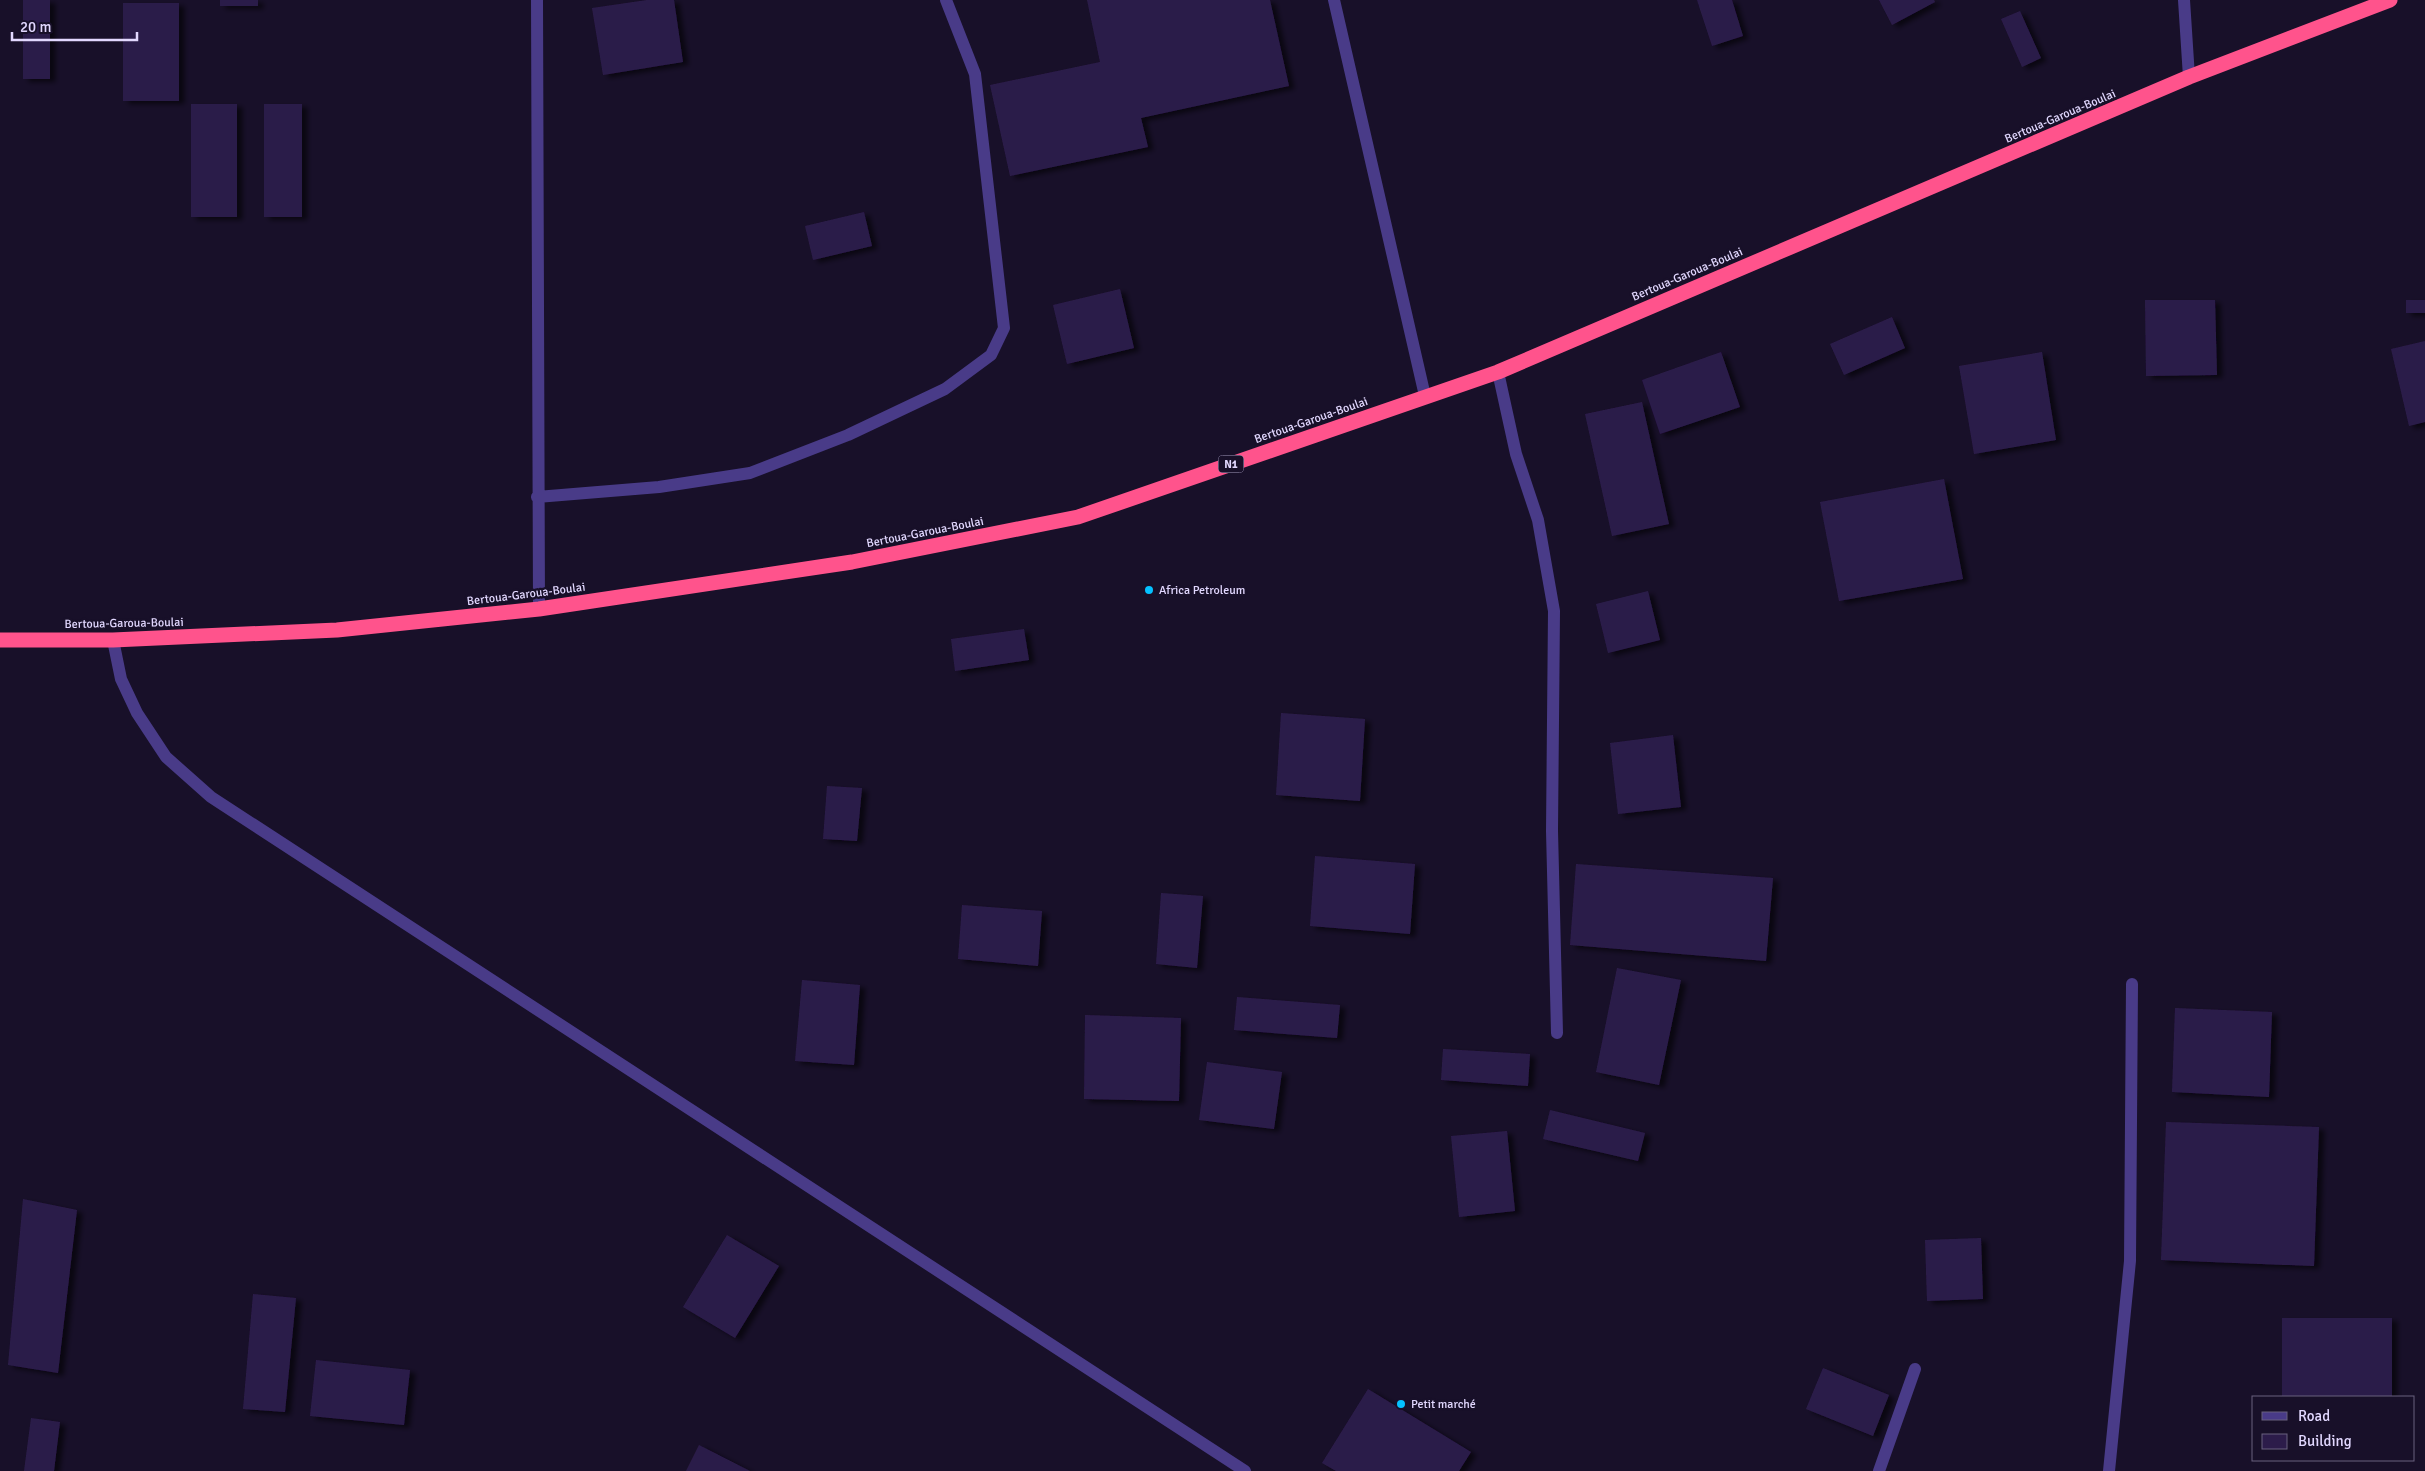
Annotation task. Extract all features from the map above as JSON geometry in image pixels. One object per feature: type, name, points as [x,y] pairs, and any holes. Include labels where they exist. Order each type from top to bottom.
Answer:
[{"type":"highway","name":"Bertoua-Garoua-Boulai","points":[[0,640],[113,640],[338,630],[539,609],[852,562],[1078,517],[1498,372],[2189,77],[2390,0]]},
{"type":"street","points":[[537,0],[537,497],[539,609]]},
{"type":"street","points":[[537,497],[659,487],[750,473],[848,435],[945,388],[991,355],[1004,328],[975,74],[946,0]]},
{"type":"street","points":[[1334,0],[1424,396]]},
{"type":"street","points":[[2184,0],[2189,77]]},
{"type":"street","points":[[1498,372],[1516,454],[1538,520],[1554,611],[1552,831],[1557,1033]]},
{"type":"street","points":[[113,640],[121,679],[137,713],[166,757],[211,797],[1240,1469]]},
{"type":"street","points":[[2109,1471],[2130,1261],[2132,984]]},
{"type":"street","points":[[1879,1471],[1915,1368]]},
{"type":"building","points":[[23,0],[50,0],[50,79],[23,79]]},
{"type":"building","points":[[220,0],[258,0],[258,6],[220,6]]},
{"type":"building","points":[[647,0],[674,0],[683,62],[603,75],[592,8]]},
{"type":"building","points":[[1087,0],[1270,0],[1289,86],[1141,118],[1148,147],[1010,176],[990,85],[1100,62]]},
{"type":"building","points":[[1697,0],[1732,0],[1743,36],[1712,46]]},
{"type":"building","points":[[1879,0],[1934,0],[1935,2],[1892,25]]},
{"type":"building","points":[[123,3],[179,3],[179,101],[123,101]]},
{"type":"building","points":[[2020,11],[2041,58],[2022,67],[2001,19]]},
{"type":"building","points":[[191,104],[237,104],[237,217],[191,217]]},
{"type":"building","points":[[264,104],[302,104],[302,217],[264,217]]},
{"type":"building","points":[[864,212],[872,246],[813,260],[805,226]]},
{"type":"building","points":[[1120,289],[1134,348],[1067,364],[1053,305]]},
{"type":"building","points":[[2145,300],[2215,300],[2217,375],[2146,376]]},
{"type":"building","points":[[2406,300],[2425,300],[2425,313],[2406,313]]},
{"type":"building","points":[[1892,317],[1905,348],[1844,375],[1830,344]]},
{"type":"building","points":[[2425,341],[2425,422],[2409,426],[2391,349]]},
{"type":"building","points":[[1721,352],[1740,407],[1660,434],[1642,380]]},
{"type":"building","points":[[2042,352],[2056,440],[1974,454],[1959,366]]},
{"type":"building","points":[[1642,402],[1669,524],[1612,536],[1585,414]]},
{"type":"building","points":[[1944,479],[1963,579],[1839,601],[1820,502]]},
{"type":"building","points":[[1648,591],[1660,640],[1608,653],[1596,604]]},
{"type":"building","points":[[1024,629],[1029,660],[955,671],[951,639]]},
{"type":"building","points":[[1281,713],[1365,719],[1360,801],[1276,795]]},
{"type":"building","points":[[1673,735],[1681,807],[1618,814],[1610,743]]},
{"type":"building","points":[[827,786],[862,788],[857,841],[823,839]]},
{"type":"building","points":[[1315,856],[1415,864],[1410,934],[1310,926]]},
{"type":"building","points":[[1576,864],[1773,878],[1766,961],[1570,945]]},
{"type":"building","points":[[1161,893],[1203,896],[1197,968],[1156,964]]},
{"type":"building","points":[[962,905],[1042,911],[1038,966],[958,959]]},
{"type":"building","points":[[1617,968],[1681,980],[1659,1085],[1596,1072]]},
{"type":"building","points":[[802,980],[860,985],[854,1065],[795,1061]]},
{"type":"building","points":[[1237,997],[1340,1005],[1337,1038],[1234,1030]]},
{"type":"building","points":[[2175,1008],[2272,1012],[2269,1097],[2172,1092]]},
{"type":"building","points":[[1085,1015],[1181,1018],[1179,1101],[1084,1099]]},
{"type":"building","points":[[1443,1049],[1530,1054],[1528,1086],[1441,1080]]},
{"type":"building","points":[[1207,1062],[1282,1072],[1274,1129],[1199,1120]]},
{"type":"building","points":[[1550,1110],[1645,1133],[1638,1161],[1543,1139]]},
{"type":"building","points":[[2166,1122],[2319,1127],[2314,1266],[2161,1260]]},
{"type":"building","points":[[1507,1131],[1515,1211],[1459,1217],[1451,1136]]},
{"type":"building","points":[[23,1199],[77,1210],[58,1373],[8,1365]]},
{"type":"building","points":[[727,1235],[779,1266],[735,1338],[683,1307]]},
{"type":"building","points":[[1981,1238],[1983,1299],[1927,1301],[1925,1240]]},
{"type":"building","points":[[253,1294],[296,1298],[285,1412],[243,1409]]},
{"type":"building","points":[[2282,1318],[2392,1318],[2392,1396],[2282,1396]]},
{"type":"building","points":[[316,1360],[410,1370],[404,1425],[310,1416]]},
{"type":"building","points":[[1823,1368],[1889,1395],[1873,1436],[1806,1409]]},
{"type":"building","points":[[1368,1389],[1471,1452],[1459,1471],[1336,1471],[1322,1463]]},
{"type":"building","points":[[31,1418],[60,1422],[54,1471],[24,1471]]},
{"type":"building","points":[[699,1445],[750,1471],[686,1471]]},
{"type":"place","name":"Africa Petroleum","points":[[1149,590]]},
{"type":"place","name":"Petit marché","points":[[1401,1404]]}]
